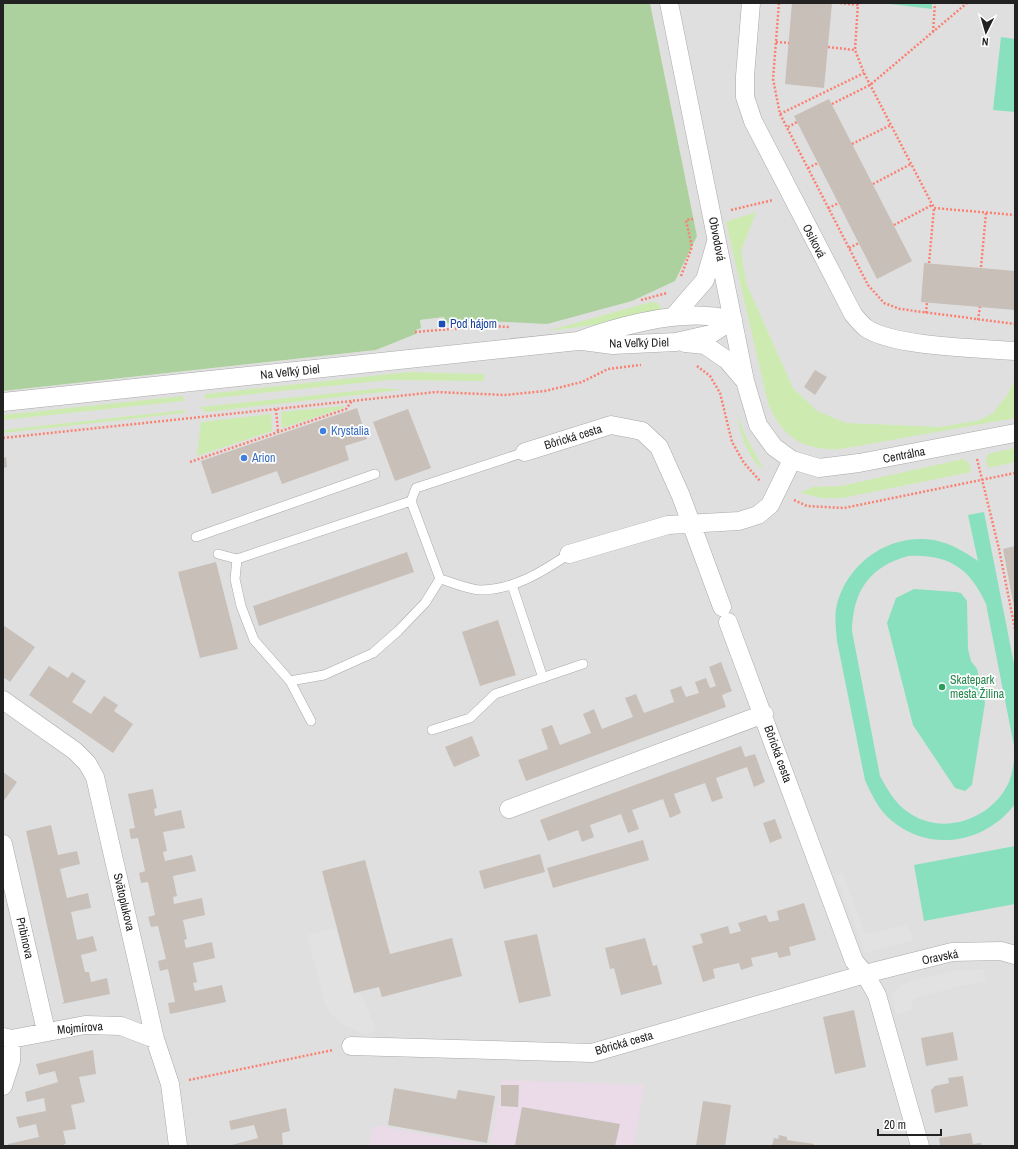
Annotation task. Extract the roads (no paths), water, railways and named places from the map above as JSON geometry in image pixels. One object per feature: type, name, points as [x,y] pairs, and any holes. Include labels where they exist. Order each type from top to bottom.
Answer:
[{"type":"street","name":"Obvodová","points":[[669,3],[745,381],[758,425],[774,447],[792,460]]},
{"type":"street","name":"Osiková","points":[[751,3],[745,76],[745,97],[751,115],[852,314],[865,328],[886,337],[905,341],[1015,351]]},
{"type":"street","points":[[673,317],[705,280],[717,239]]},
{"type":"street","name":"Na Veľký Diel","points":[[3,402],[578,340],[609,330],[673,317],[708,316],[733,320]]},
{"type":"street","name":"Na Veľký Diel","points":[[676,342],[711,334],[733,320]]},
{"type":"street","name":"Na Veľký Diel","points":[[578,340],[613,345],[676,342],[705,345],[727,360],[745,381]]},
{"type":"street","name":"Bôrická cesta","points":[[525,452],[611,425],[642,431],[659,446],[692,524],[764,714],[854,961],[865,974],[877,995],[920,1146]]},
{"type":"street","name":"Centrálna","points":[[792,460],[819,468],[860,463],[1015,433]]},
{"type":"street","points":[[568,554],[668,525],[739,521],[758,515],[770,505],[792,460]]},
{"type":"street","name":"Svätoplukova","points":[[3,700],[75,751],[88,763],[95,777],[155,1039],[170,1084],[178,1146]]},
{"type":"street","points":[[509,809],[764,714]]},
{"type":"street","name":"Pribinova","points":[[3,844],[46,1031]]},
{"type":"street","name":"Oravská","points":[[865,974],[952,952],[1001,951],[1015,955]]},
{"type":"street","name":"Bôrická cesta","points":[[351,1046],[592,1052],[865,974]]},
{"type":"street","name":"Mojmírova","points":[[7,1038],[85,1025],[120,1026],[155,1039]]},
{"type":"street","points":[[3,1086],[11,1061],[7,1038]]},
{"type":"lane","points":[[440,579],[411,501],[416,488],[525,452]]},
{"type":"lane","points":[[196,537],[375,474]]},
{"type":"lane","points":[[218,554],[237,559],[411,501]]},
{"type":"lane","points":[[440,579],[481,590],[512,586],[542,572],[568,554]]},
{"type":"lane","points":[[237,559],[235,579],[241,606],[254,640],[290,681],[311,721]]},
{"type":"lane","points":[[290,681],[324,675],[373,653],[398,631],[425,603],[440,579]]},
{"type":"lane","points":[[512,586],[543,678]]},
{"type":"lane","points":[[432,730],[470,718],[495,694],[583,664]]},
{"type":"place","name":"Pod hájom","points":[[442,324]]},
{"type":"place","name":"Krystalia","points":[[323,431]]},
{"type":"place","name":"Arion","points":[[244,458]]},
{"type":"place","name":"Skatepark mesta Žilina","points":[[942,687]]}]
